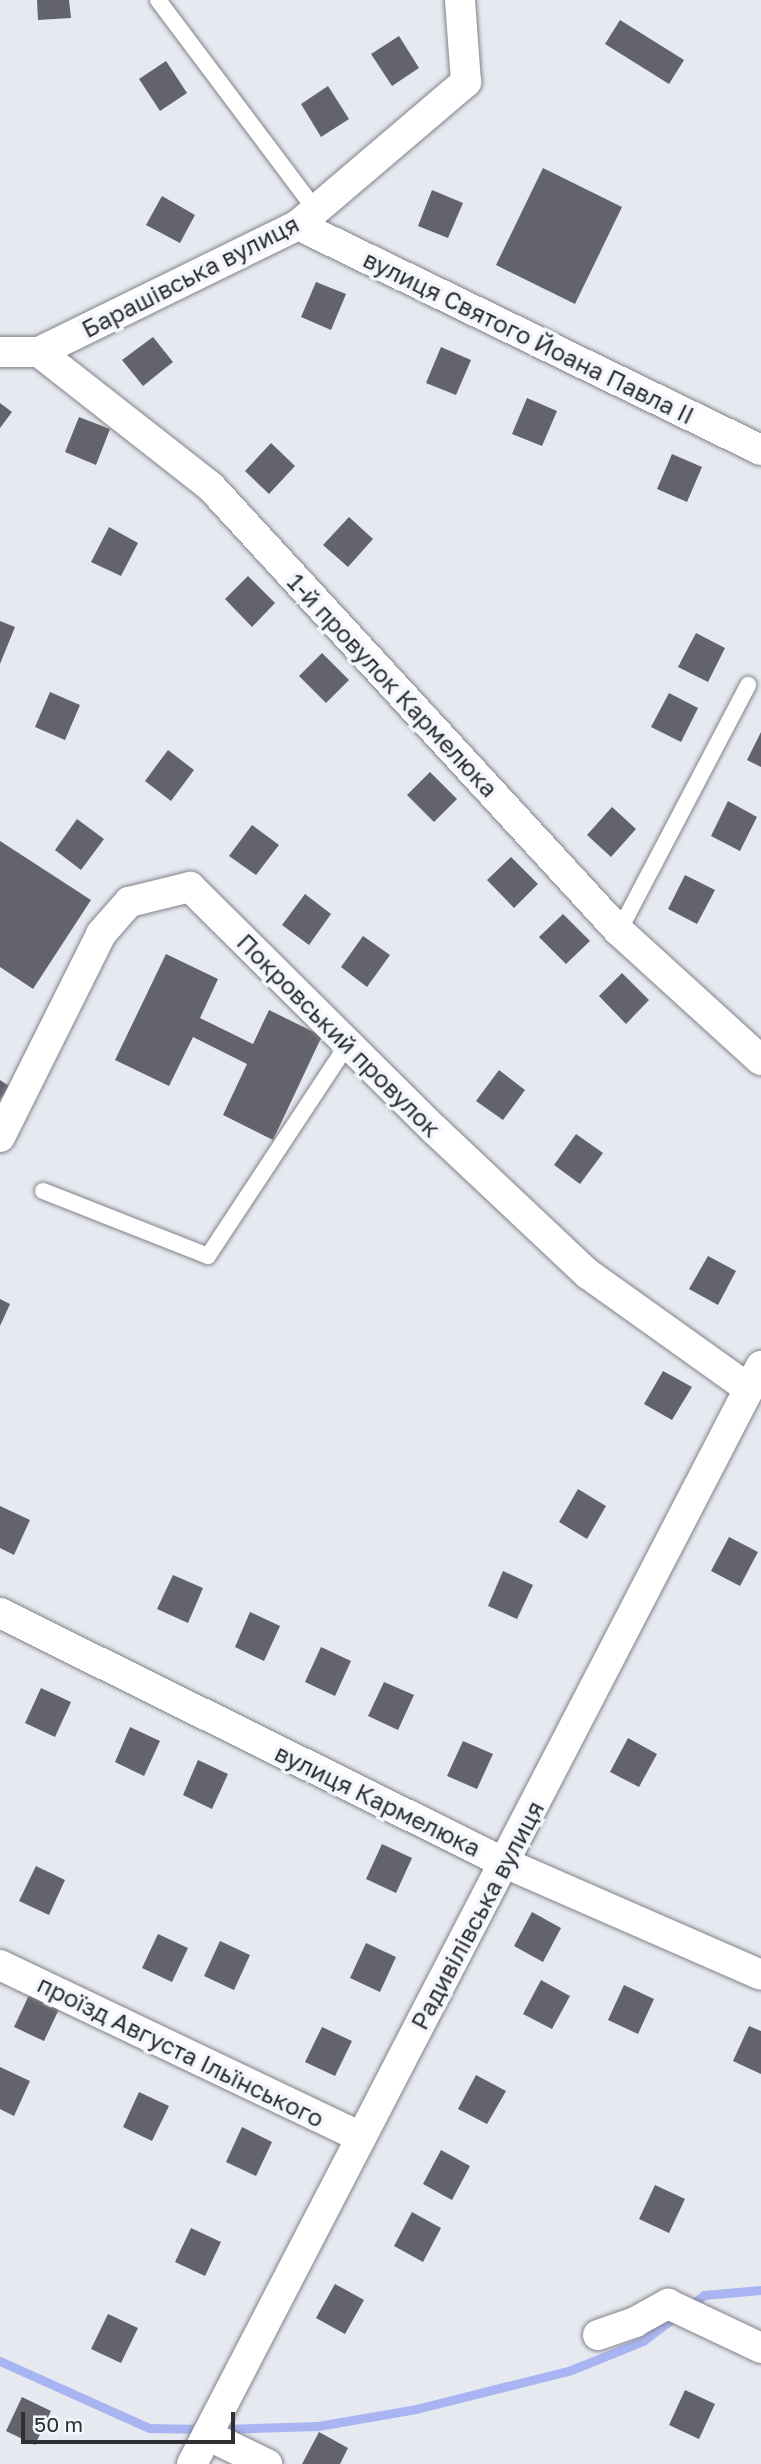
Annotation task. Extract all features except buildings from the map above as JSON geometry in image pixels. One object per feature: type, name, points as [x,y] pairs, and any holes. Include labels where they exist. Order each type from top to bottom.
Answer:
[{"type":"street","name":"Барашівська вулиця","points":[[39,352],[306,217],[466,82],[460,0]]},
{"type":"street","name":"вулиця Святого Йоана Павла II","points":[[306,217],[761,450]]},
{"type":"street","points":[[0,352],[39,352]]},
{"type":"street","name":"1-й провулок Кармелюка","points":[[39,352],[211,487],[619,931],[761,1060]]},
{"type":"street","name":"Покровський провулок","points":[[0,1138],[100,934],[129,902],[190,887],[348,1044],[588,1274],[757,1385]]},
{"type":"street","name":"Радивілівська вулиця","points":[[192,2464],[757,1385]]},
{"type":"street","name":"вулиця Кармелюка","points":[[0,1613],[505,1863],[761,1975]]},
{"type":"street","name":"проїзд Августа Ільїнського","points":[[2,1970],[361,2137]]},
{"type":"street","points":[[598,2335],[635,2322],[668,2304],[761,2347]]},
{"type":"street","points":[[207,2435],[267,2464]]},
{"type":"lane","points":[[158,0],[306,217]]},
{"type":"lane","points":[[619,931],[748,685]]},
{"type":"lane","points":[[43,1191],[208,1256],[348,1044]]},
{"type":"waterway","points":[[220,2429],[318,2426],[416,2409],[571,2370],[643,2341],[704,2295],[761,2290]]},
{"type":"waterway","points":[[0,2361],[149,2428],[202,2429]]}]
